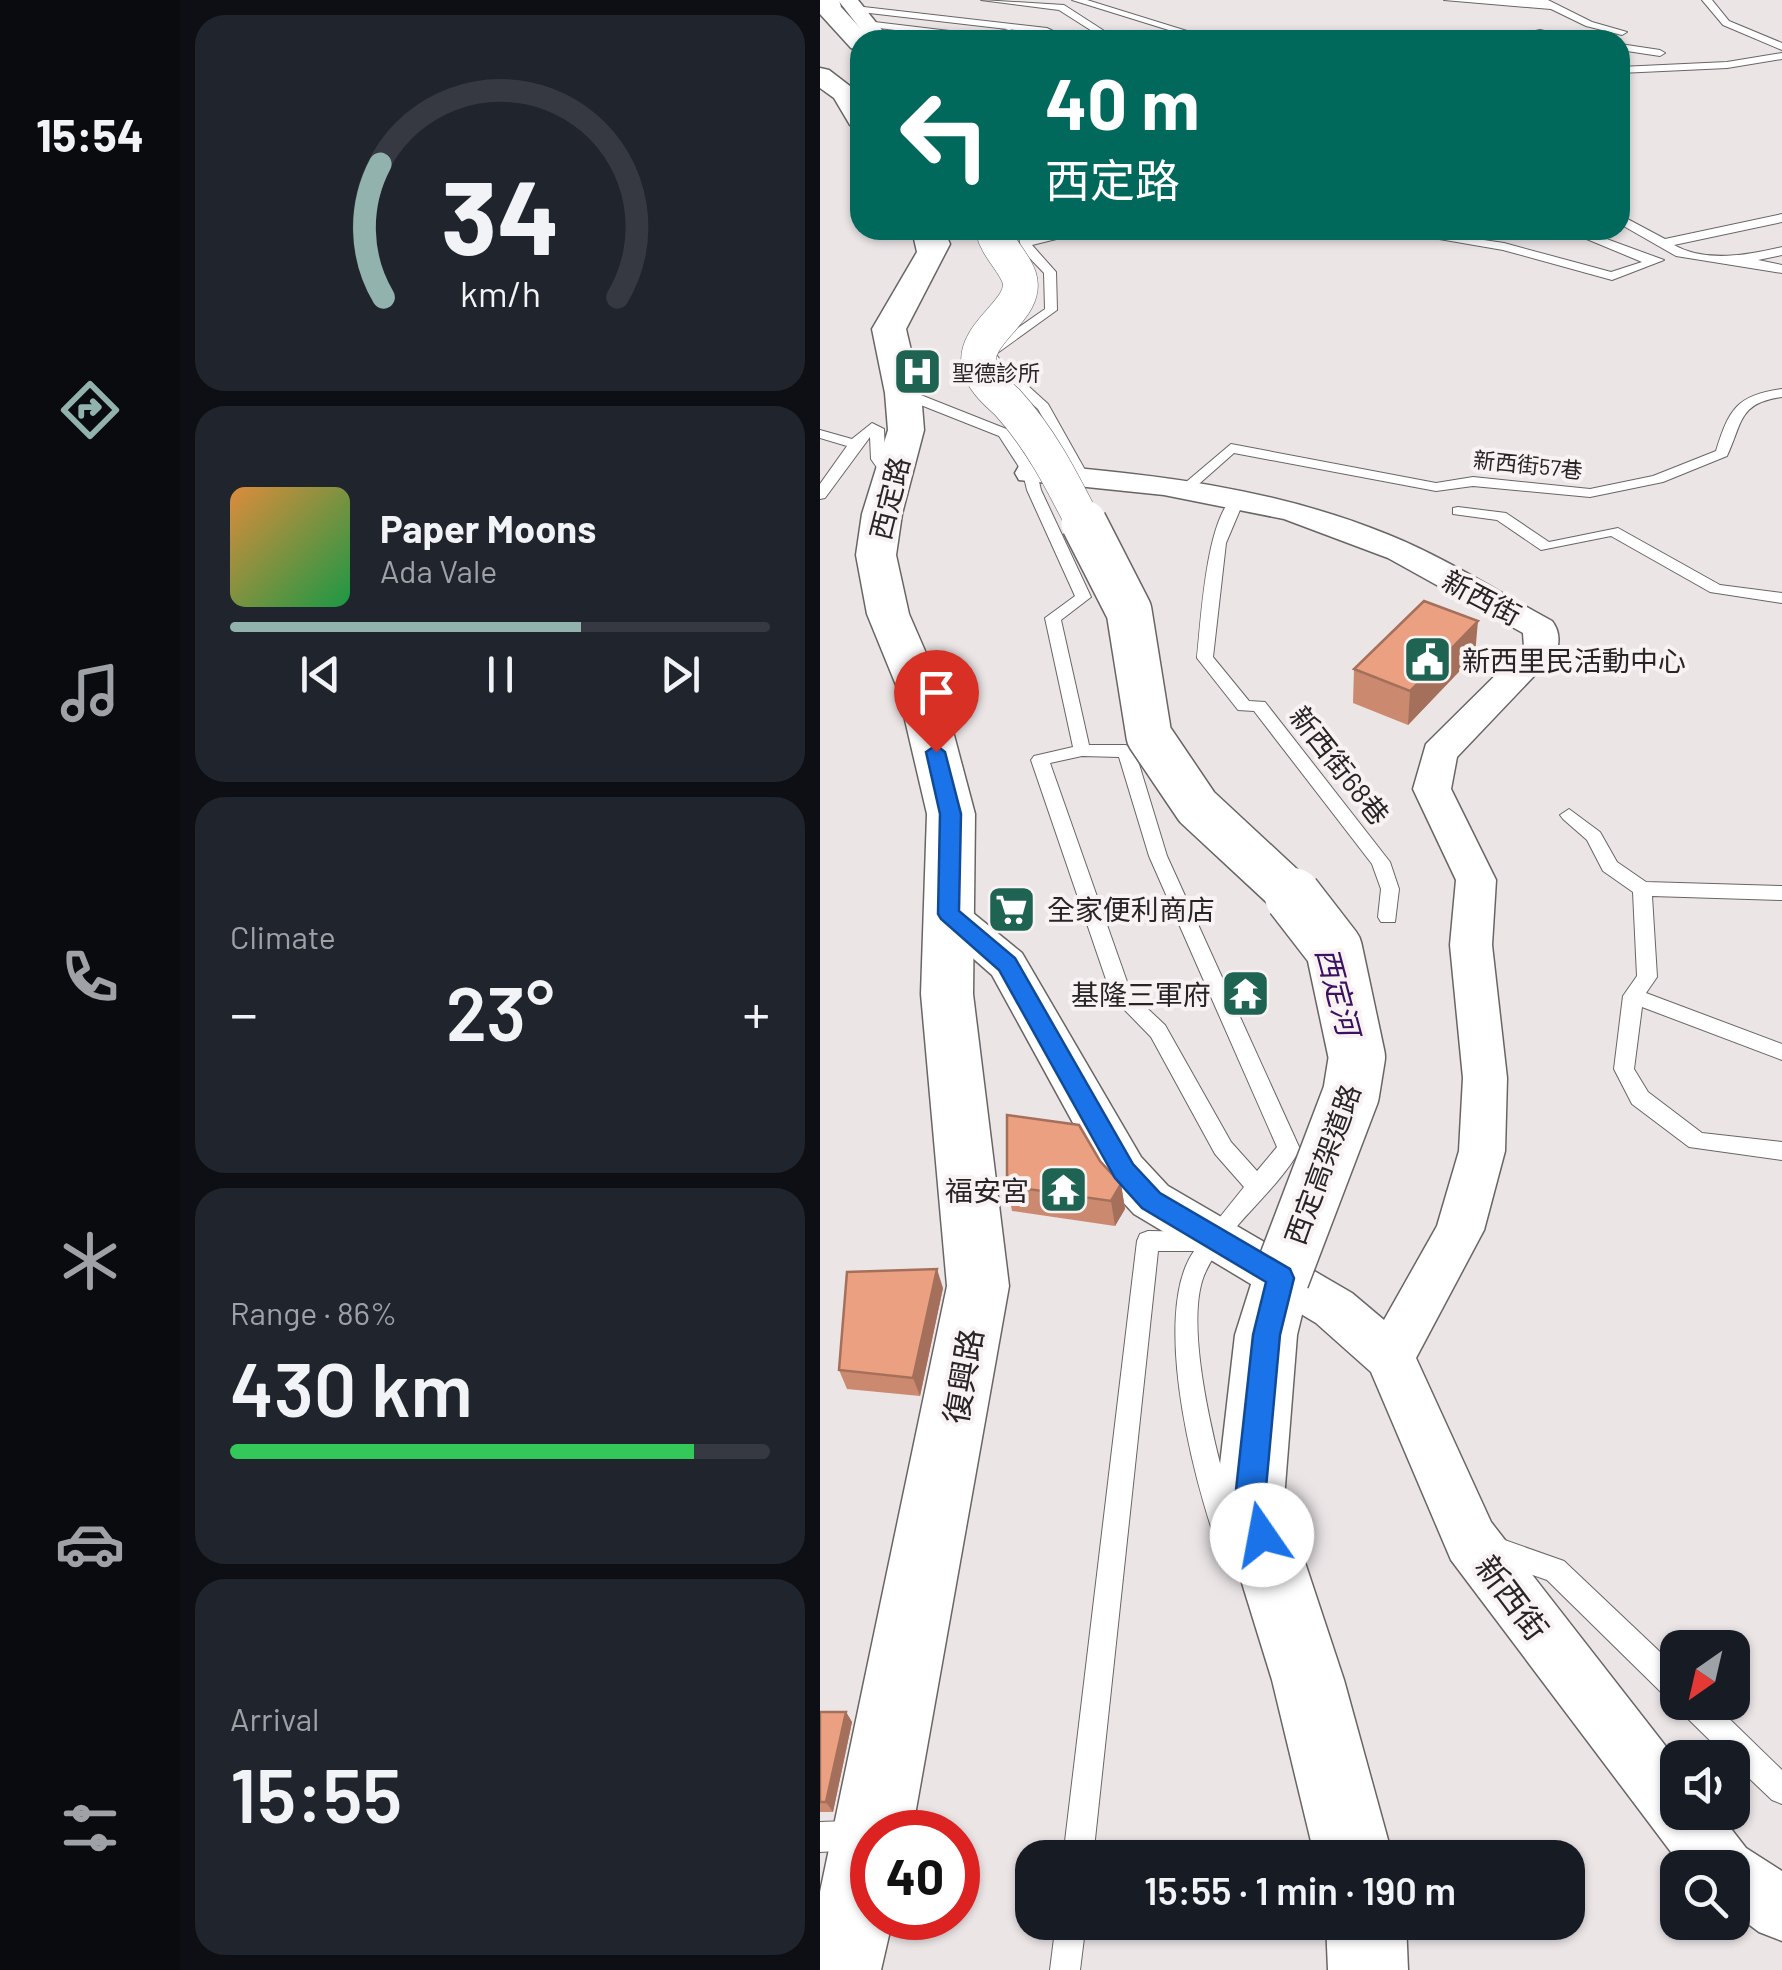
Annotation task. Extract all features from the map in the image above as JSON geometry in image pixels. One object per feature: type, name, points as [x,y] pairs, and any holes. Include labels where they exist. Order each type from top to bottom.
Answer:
[{"type":"street","points":[[827,0],[829,9],[862,23]]},
{"type":"street","points":[[820,76],[845,93],[850,102]]},
{"type":"street","name":"西定路","points":[[932,240],[932,252],[890,329],[906,430],[876,555],[888,614],[920,690],[950,814],[948,914]]},
{"type":"street","name":"西定高架道路","points":[[1007,240],[998,248],[1018,276],[1019,294],[982,342],[980,365],[989,384],[1027,424],[1049,456],[1129,611],[1149,736],[1197,807],[1299,902],[1334,948],[1356,1043],[1351,1094],[1262,1267],[1266,1335],[1250,1499],[1308,1680],[1349,1840]]},
{"type":"street","name":"新西街","points":[[1030,473],[1186,488],[1308,516],[1381,542],[1540,628],[1541,649],[1439,753],[1432,788],[1476,880],[1471,944],[1484,1078],[1482,1151],[1460,1230],[1390,1357]]},
{"type":"street","points":[[948,914],[1007,964],[1124,1171],[1151,1200],[1262,1267]]},
{"type":"street","name":"復興路","points":[[878,1810],[978,1286],[947,994],[948,914]]},
{"type":"street","name":"新西街","points":[[1262,1267],[1334,1308],[1390,1357],[1470,1541],[1660,1789]]},
{"type":"street","name":"新西街","points":[[1693,1830],[1709,1850]]},
{"type":"street","points":[[1750,1887],[1782,1909]]},
{"type":"street","name":"復興路","points":[[842,1970],[850,1935]]},
{"type":"street","points":[[1367,1940],[1368,1970]]},
{"type":"lane","points":[[986,0],[1060,7],[1096,30]]},
{"type":"lane","points":[[1076,0],[1177,30]]},
{"type":"lane","points":[[1449,0],[1553,6]]},
{"type":"lane","points":[[1541,0],[1589,24],[1614,30]]},
{"type":"lane","points":[[1707,0],[1726,23],[1782,46]]},
{"type":"lane","points":[[862,23],[1040,30]]},
{"type":"lane","points":[[862,23],[915,30]]},
{"type":"lane","points":[[1017,30],[1025,28]]},
{"type":"lane","points":[[1630,49],[1660,54]]},
{"type":"lane","points":[[1630,70],[1728,65],[1782,56]]},
{"type":"lane","points":[[1664,243],[1782,218]]},
{"type":"lane","points":[[1630,224],[1680,252],[1782,269]]},
{"type":"lane","points":[[1020,240],[1050,272],[1050,310],[990,353],[1007,382],[1022,384],[1048,410],[1060,444],[1082,477]]},
{"type":"lane","points":[[1458,240],[1504,247],[1612,276],[1680,252]]},
{"type":"lane","points":[[1597,240],[1653,262]]},
{"type":"lane","points":[[1740,261],[1782,251]]},
{"type":"lane","name":"新西街57巷","points":[[1186,488],[1231,448],[1436,487],[1458,480],[1590,492],[1681,474],[1722,453],[1735,414],[1748,399],[1782,392]]},
{"type":"lane","points":[[903,393],[1004,433],[1030,473],[1083,597],[1053,618],[1082,750]]},
{"type":"lane","points":[[820,494],[855,444],[872,427],[878,429],[878,460],[893,481]]},
{"type":"lane","points":[[820,434],[855,444]]},
{"type":"lane","name":"新西街68巷","points":[[1238,498],[1218,543],[1205,658],[1244,706],[1259,706],[1381,862],[1390,889],[1388,916]]},
{"type":"lane","points":[[1458,510],[1501,516],[1546,547],[1613,530],[1716,589],[1782,598]]},
{"type":"lane","points":[[1257,1187],[1289,1149],[1158,856],[1126,752],[1082,750],[1040,760],[1122,997],[1158,1031],[1224,1148],[1257,1187],[1262,1267]]},
{"type":"lane","points":[[1569,815],[1594,836],[1610,866],[1642,889],[1782,893]]},
{"type":"lane","points":[[1642,889],[1647,977],[1633,996],[1624,1069],[1640,1098],[1697,1141],[1782,1151]]},
{"type":"lane","points":[[1633,996],[1782,1052]]},
{"type":"lane","points":[[1080,1840],[1148,1241],[1262,1267]]},
{"type":"lane","points":[[1245,1585],[1218,1512],[1186,1347],[1193,1268],[1262,1267]]},
{"type":"lane","points":[[1470,1541],[1554,1570],[1660,1672]]},
{"type":"lane","points":[[1280,1678],[1294,1732]]},
{"type":"lane","points":[[1710,1720],[1782,1790]]},
{"type":"lane","points":[[820,1837],[850,1836]]},
{"type":"lane","points":[[1065,1970],[1068,1940]]},
{"type":"building","points":[[1424,601],[1478,621],[1410,691],[1354,669]]},
{"type":"building","points":[[1007,1115],[1079,1125],[1100,1161],[1121,1184],[1111,1201],[1007,1186]]},
{"type":"building","points":[[937,1269],[913,1378],[839,1370],[847,1272]]},
{"type":"building","points":[[820,1712],[846,1712],[826,1802],[820,1802]]},
{"type":"place","name":"聖德診所","points":[[917,372]]},
{"type":"place","name":"新西里民活動中心","points":[[1427,660]]},
{"type":"place","name":"全家便利商店","points":[[1012,909]]},
{"type":"place","name":"基隆三軍府","points":[[1246,994]]},
{"type":"place","name":"福安宮","points":[[1064,1190]]},
{"type":"route","points":[[936,752],[950,814],[948,914],[1007,964],[1124,1171],[1151,1200],[1281,1278],[1266,1335],[1250,1499],[1262,1535]]},
{"type":"water label","name":"西定河","points":[[1339,991]]}]
